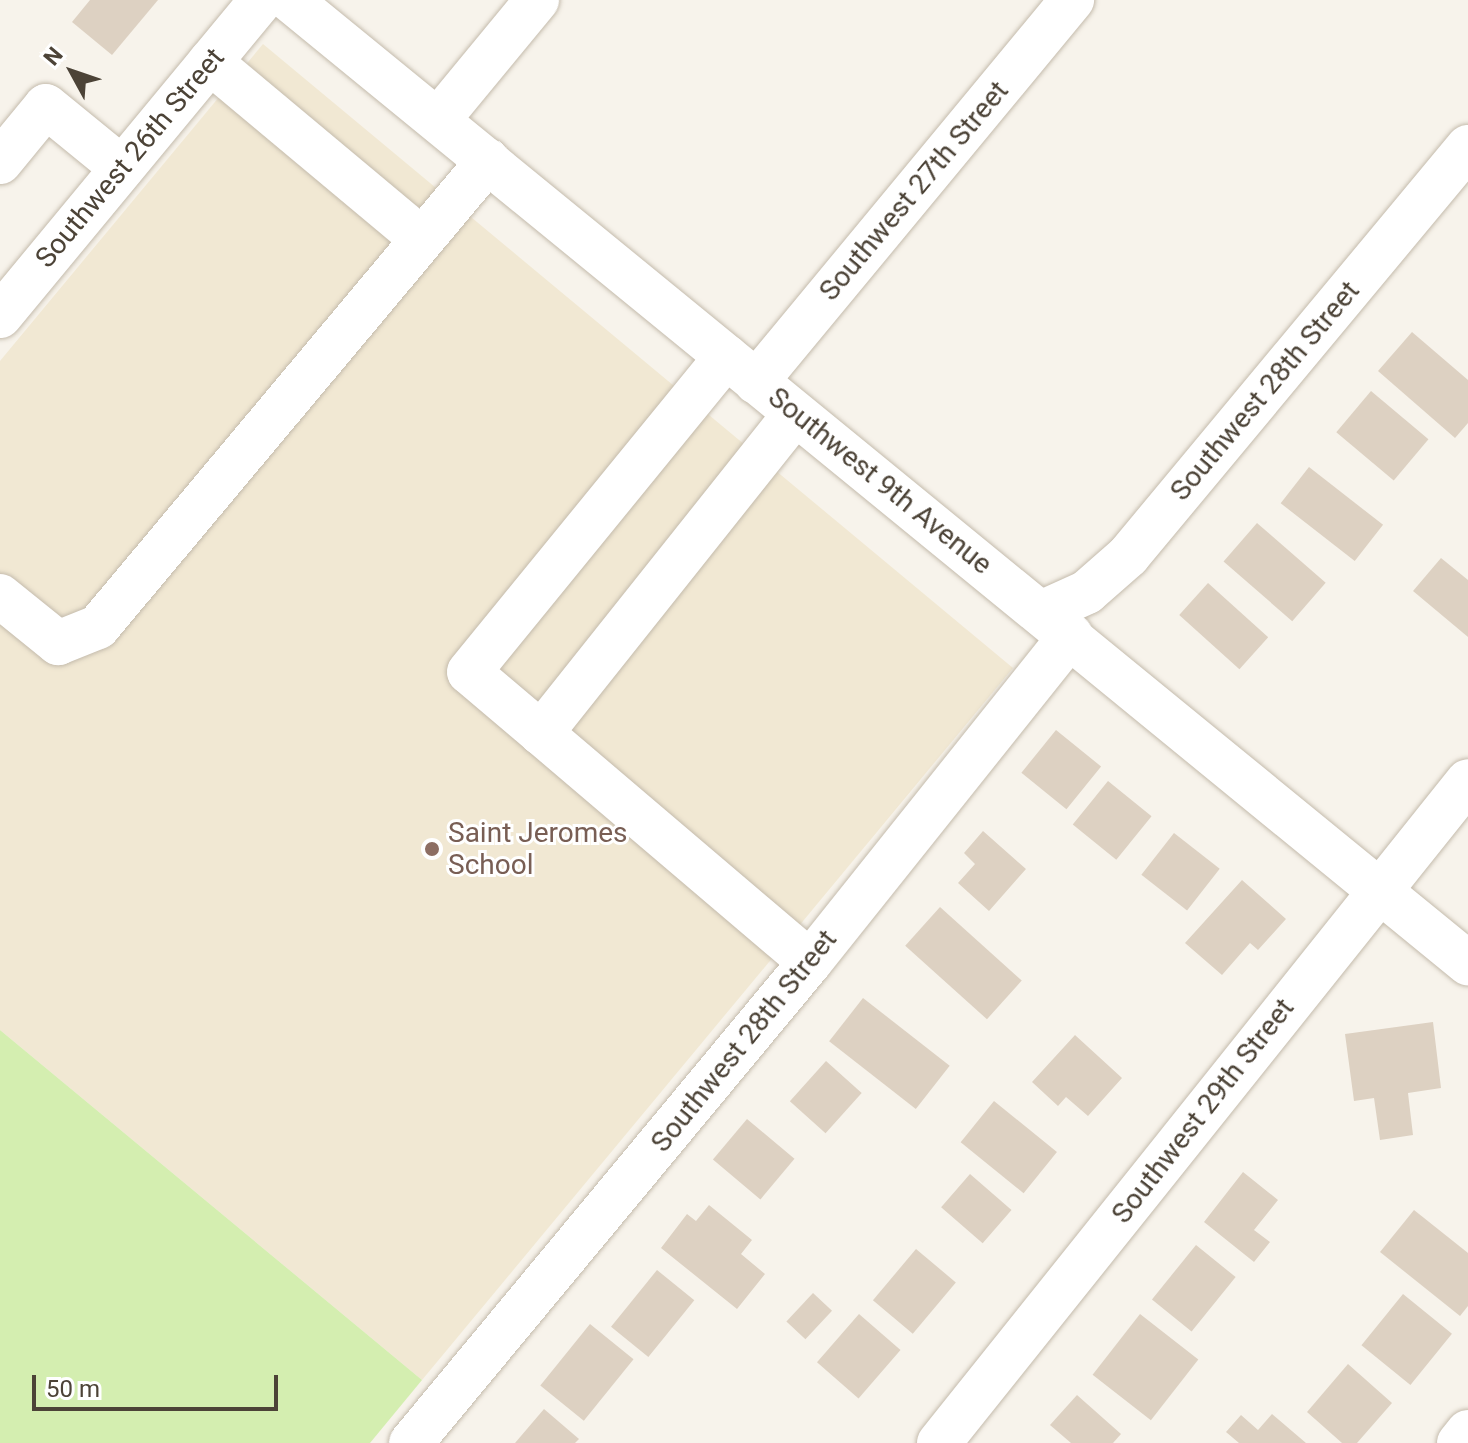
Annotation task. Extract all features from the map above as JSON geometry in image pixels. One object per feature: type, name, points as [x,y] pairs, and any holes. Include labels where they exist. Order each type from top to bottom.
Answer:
[{"type":"street","name":"Southwest 26th Street","points":[[0,316],[261,0]]},
{"type":"street","name":"Southwest 9th Avenue","points":[[290,0],[1468,963]]},
{"type":"street","points":[[438,120],[537,0]]},
{"type":"street","name":"Southwest 27th Street","points":[[541,733],[469,672],[1072,0]]},
{"type":"street","points":[[210,62],[422,239]]},
{"type":"street","points":[[0,162],[46,106],[122,168]]},
{"type":"street","name":"Southwest 28th Street","points":[[411,1443],[810,962],[1057,624],[1128,556],[1468,147]]},
{"type":"street","points":[[0,596],[58,643],[98,627],[488,161]]},
{"type":"street","points":[[795,414],[541,733],[810,962]]},
{"type":"street","name":"Southwest 29th Street","points":[[939,1443],[1468,781]]},
{"type":"street","points":[[1459,1443],[1468,1432]]},
{"type":"shaded area","name":"Saint Jeromes School","points":[[263,44],[1013,668],[422,1380],[0,1030],[0,361]]},
{"type":"green space","points":[[0,1030],[422,1380],[370,1443],[0,1443]]},
{"type":"building","points":[[90,0],[158,0],[112,55],[72,22]]},
{"type":"building","points":[[1412,332],[1468,380],[1468,423],[1455,438],[1378,371]]},
{"type":"building","points":[[1371,391],[1428,439],[1394,481],[1336,432]]},
{"type":"building","points":[[1309,467],[1383,525],[1355,561],[1281,503]]},
{"type":"building","points":[[1257,523],[1326,583],[1292,621],[1224,561]]},
{"type":"building","points":[[1441,558],[1468,580],[1468,637],[1413,591]]},
{"type":"building","points":[[1208,583],[1268,637],[1239,669],[1179,615]]},
{"type":"building","points":[[1056,730],[1101,767],[1066,809],[1021,773]]},
{"type":"building","points":[[1108,781],[1152,816],[1116,860],[1073,825]]},
{"type":"building","points":[[983,831],[1026,869],[989,911],[958,883],[975,864],[964,853]]},
{"type":"building","points":[[1174,833],[1220,869],[1187,910],[1141,875]]},
{"type":"building","points":[[1242,880],[1286,919],[1258,950],[1250,943],[1222,975],[1185,943]]},
{"type":"building","points":[[940,907],[1022,981],[987,1019],[905,946]]},
{"type":"building","points":[[863,998],[950,1066],[916,1109],[829,1041]]},
{"type":"building","points":[[1433,1022],[1441,1088],[1408,1093],[1413,1135],[1380,1140],[1374,1098],[1354,1101],[1345,1034]]},
{"type":"building","points":[[1075,1035],[1122,1078],[1088,1116],[1066,1097],[1058,1106],[1032,1082]]},
{"type":"building","points":[[826,1061],[862,1093],[826,1133],[790,1101]]},
{"type":"building","points":[[994,1101],[1057,1152],[1024,1193],[961,1142]]},
{"type":"building","points":[[747,1119],[794,1159],[760,1199],[713,1160]]},
{"type":"building","points":[[1243,1172],[1278,1200],[1254,1230],[1270,1242],[1254,1262],[1204,1222]]},
{"type":"building","points":[[970,1174],[1012,1210],[983,1243],[941,1207]]},
{"type":"building","points":[[709,1205],[752,1240],[741,1254],[765,1274],[737,1309],[661,1248],[687,1214],[696,1221]]},
{"type":"building","points":[[1414,1210],[1468,1253],[1468,1306],[1460,1316],[1380,1252]]},
{"type":"building","points":[[1196,1245],[1236,1277],[1192,1331],[1152,1299]]},
{"type":"building","points":[[916,1249],[956,1282],[913,1334],[873,1300]]},
{"type":"building","points":[[657,1270],[694,1300],[648,1357],[611,1327]]},
{"type":"building","points":[[813,1293],[832,1311],[805,1339],[786,1322]]},
{"type":"building","points":[[1403,1294],[1452,1334],[1410,1385],[1361,1345]]},
{"type":"building","points":[[859,1314],[901,1350],[859,1398],[817,1362]]},
{"type":"building","points":[[1140,1314],[1198,1360],[1151,1420],[1093,1375]]},
{"type":"building","points":[[590,1324],[634,1359],[584,1421],[540,1385]]},
{"type":"building","points":[[1348,1364],[1392,1403],[1357,1443],[1342,1443],[1307,1412]]},
{"type":"building","points":[[1077,1395],[1121,1434],[1113,1443],[1071,1443],[1050,1425]]},
{"type":"building","points":[[544,1409],[579,1439],[575,1443],[515,1443]]},
{"type":"building","points":[[1272,1414],[1306,1443],[1239,1443],[1226,1432],[1241,1415],[1258,1430]]},
{"type":"place","name":"Saint Jeromes School","points":[[432,849]]}]
